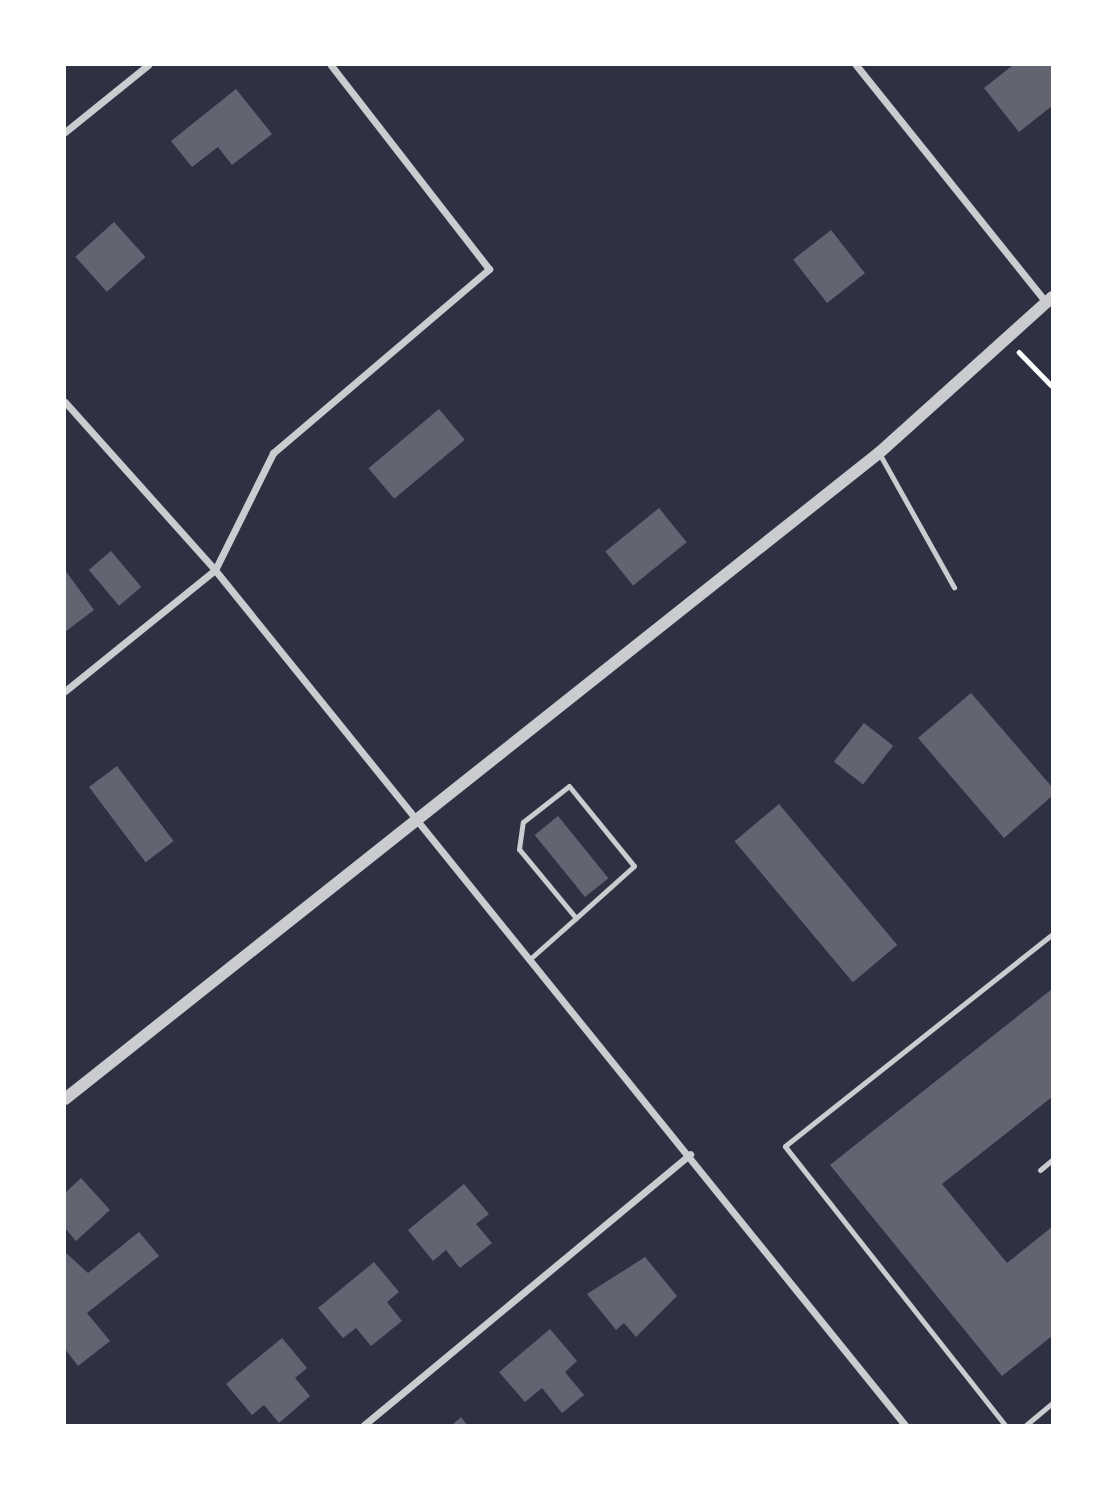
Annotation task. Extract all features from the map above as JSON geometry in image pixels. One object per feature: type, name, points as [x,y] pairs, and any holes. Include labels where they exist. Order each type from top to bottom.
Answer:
[{"type":"street","points":[[65,132],[148,65]]},
{"type":"street","points":[[65,691],[215,570],[273,453],[489,270],[331,65]]},
{"type":"street","points":[[65,1099],[416,816],[879,453],[1049,300],[856,65]]},
{"type":"street","points":[[65,402],[215,570],[690,1154],[905,1425]]},
{"type":"street","points":[[364,1425],[690,1154]]},
{"type":"lane","points":[[879,453],[954,587]]},
{"type":"lane","points":[[531,958],[576,918],[634,866],[569,786],[523,822],[519,849],[576,918]]},
{"type":"lane","points":[[1005,1425],[785,1146],[1052,934]]},
{"type":"lane","points":[[1040,1170],[1052,1160]]},
{"type":"lane","points":[[1026,1425],[1052,1403]]},
{"type":"path","points":[[1006,339],[1052,386]]},
{"type":"building","points":[[1013,65],[1052,65],[1052,106],[1019,132],[984,88]]},
{"type":"building","points":[[236,89],[272,134],[232,165],[218,147],[192,167],[171,141]]},
{"type":"building","points":[[114,222],[145,257],[107,292],[75,257]]},
{"type":"building","points":[[831,230],[865,273],[827,303],[793,260]]},
{"type":"building","points":[[439,409],[465,440],[394,499],[369,468]]},
{"type":"building","points":[[659,508],[687,542],[633,586],[605,551]]},
{"type":"building","points":[[111,551],[141,587],[119,606],[89,570]]},
{"type":"building","points":[[65,570],[94,610],[65,632]]},
{"type":"building","points":[[971,693],[1052,787],[1052,796],[1004,838],[918,738]]},
{"type":"building","points":[[864,723],[893,746],[863,784],[834,762]]},
{"type":"building","points":[[117,766],[174,841],[146,862],[89,787]]},
{"type":"building","points":[[779,804],[897,945],[853,982],[735,841]]},
{"type":"building","points":[[558,816],[608,878],[585,897],[535,835]]},
{"type":"building","points":[[1052,989],[1052,1097],[942,1184],[1007,1263],[1052,1227],[1052,1336],[1002,1376],[830,1165]]},
{"type":"building","points":[[81,1178],[110,1210],[76,1241],[65,1228],[65,1193]]},
{"type":"building","points":[[464,1184],[489,1214],[476,1224],[492,1243],[460,1268],[446,1250],[433,1261],[408,1230]]},
{"type":"building","points":[[139,1232],[159,1256],[87,1313],[110,1341],[78,1366],[65,1349],[65,1252],[88,1273]]},
{"type":"building","points":[[645,1257],[677,1296],[636,1337],[624,1323],[616,1330],[587,1294]]},
{"type":"building","points":[[374,1262],[399,1292],[387,1302],[402,1321],[371,1346],[356,1328],[343,1338],[318,1308]]},
{"type":"building","points":[[550,1329],[577,1361],[565,1372],[584,1395],[562,1413],[542,1388],[525,1402],[499,1372]]},
{"type":"building","points":[[282,1338],[307,1368],[295,1378],[310,1396],[279,1423],[264,1405],[252,1415],[226,1384]]},
{"type":"building","points":[[461,1417],[467,1425],[452,1425]]}]
